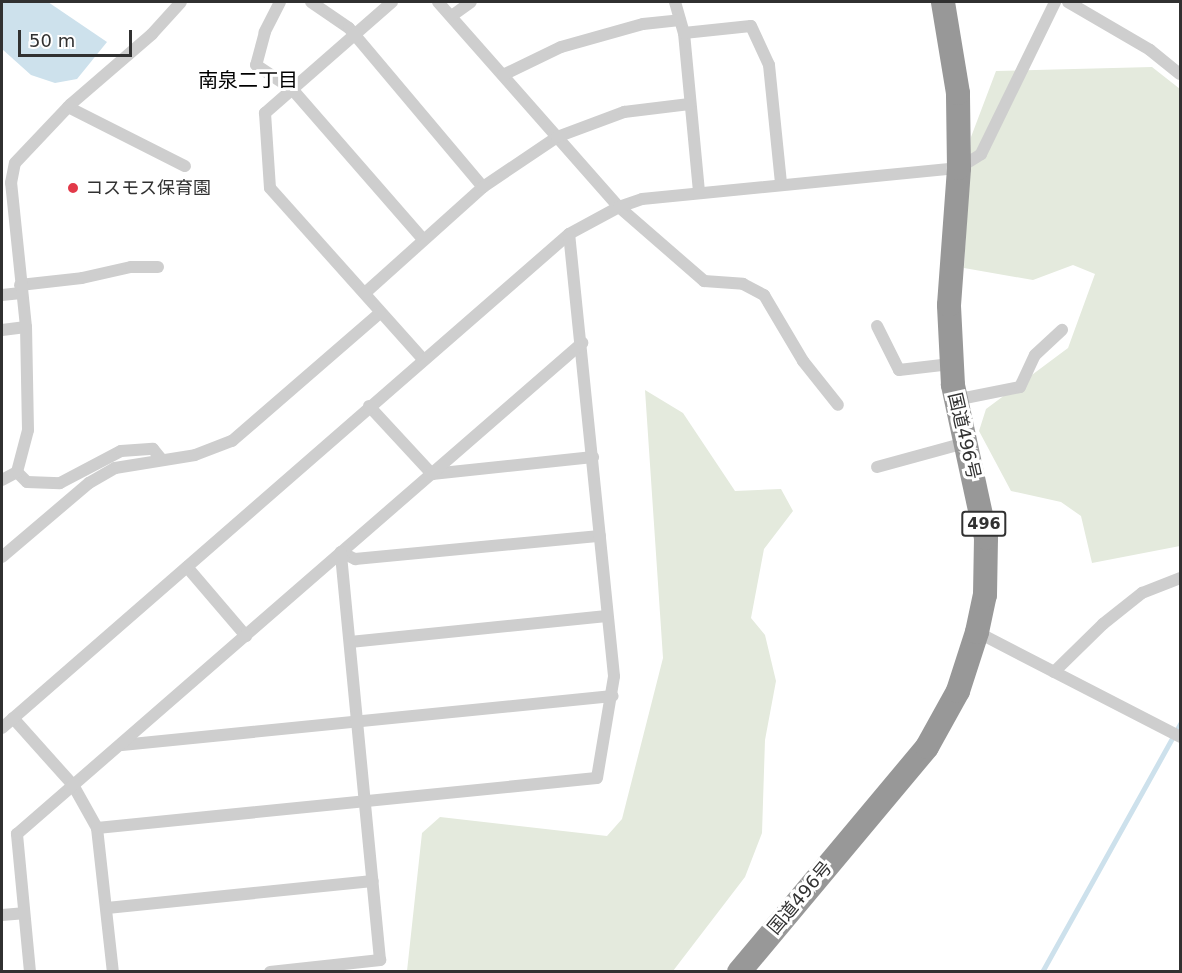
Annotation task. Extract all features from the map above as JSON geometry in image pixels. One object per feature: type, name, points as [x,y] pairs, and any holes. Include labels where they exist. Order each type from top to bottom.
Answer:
[{"type":"highway","name":"国道496号","points":[[739,972],[927,747],[958,691],[977,632],[985,595],[986,538],[955,400],[951,364],[949,305],[959,168],[958,93],[943,2]]},
{"type":"street","points":[[2,480],[17,472],[28,430],[26,327],[12,173],[15,163],[68,107],[152,34],[181,2]]},
{"type":"street","points":[[280,2],[265,32],[256,65],[292,89],[423,239]]},
{"type":"street","points":[[311,2],[349,28],[352,36],[483,187]]},
{"type":"street","points":[[392,2],[265,113],[270,188],[423,359]]},
{"type":"street","points":[[438,2],[453,15],[619,207],[704,280],[743,284],[764,295],[803,361],[837,405]]},
{"type":"street","points":[[453,15],[471,2]]},
{"type":"street","points":[[675,2],[684,33],[699,192]]},
{"type":"street","points":[[2,728],[569,234],[619,207],[642,199],[781,183],[959,168],[981,154],[1055,2]]},
{"type":"street","points":[[1068,2],[1150,50],[1180,74]]},
{"type":"street","points":[[503,75],[561,47],[643,24],[680,20]]},
{"type":"street","points":[[684,33],[751,26],[769,65],[781,183]]},
{"type":"street","points":[[365,293],[483,187],[557,136],[624,112],[690,104]]},
{"type":"street","points":[[68,107],[185,165]]},
{"type":"street","points":[[97,828],[597,778],[613,696],[593,457],[569,234]]},
{"type":"street","points":[[2,295],[21,289],[131,267],[158,267]]},
{"type":"street","points":[[2,557],[89,483],[115,468],[195,456],[232,441],[380,313]]},
{"type":"street","points":[[2,330],[26,327]]},
{"type":"street","points":[[877,327],[899,370],[951,364]]},
{"type":"street","points":[[955,400],[1020,387],[1035,355],[1062,330]]},
{"type":"street","points":[[30,972],[17,834],[582,343]]},
{"type":"street","points":[[369,406],[432,474]]},
{"type":"street","points":[[877,467],[965,443]]},
{"type":"street","points":[[17,472],[27,482],[60,483],[121,451],[153,449],[162,460]]},
{"type":"street","points":[[432,474],[593,457]]},
{"type":"street","points":[[341,552],[355,559],[600,536]]},
{"type":"street","points":[[270,972],[360,967],[380,960],[341,552]]},
{"type":"street","points":[[187,567],[246,636]]},
{"type":"street","points":[[1054,672],[1103,624],[1142,593],[1180,578]]},
{"type":"street","points":[[350,642],[608,616]]},
{"type":"street","points":[[977,632],[1177,732]]},
{"type":"street","points":[[122,745],[613,696]]},
{"type":"street","points":[[13,718],[73,785],[97,828],[112,972]]},
{"type":"street","points":[[107,908],[373,881]]},
{"type":"street","points":[[2,915],[23,913]]},
{"type":"shaded area","points":[[1152,67],[1180,89],[1180,546],[1092,563],[1081,516],[1061,502],[1011,491],[979,431],[986,409],[1068,348],[1095,274],[1073,265],[1033,280],[964,268],[971,137],[996,71]]},
{"type":"shaded area","points":[[645,390],[683,413],[735,491],[781,489],[793,511],[764,549],[751,618],[765,635],[776,681],[765,740],[762,833],[745,877],[673,971],[407,971],[422,833],[440,817],[607,836],[622,819],[663,658]]},
{"type":"water","points":[[2,2],[48,2],[107,42],[77,79],[55,83],[31,75],[2,49]]},
{"type":"waterway","points":[[1042,972],[1180,724]]},
{"type":"place","name":"コスモス保育園","points":[[73,188]]},
{"type":"district","name":"南泉二丁目","points":[[248,80]]}]
